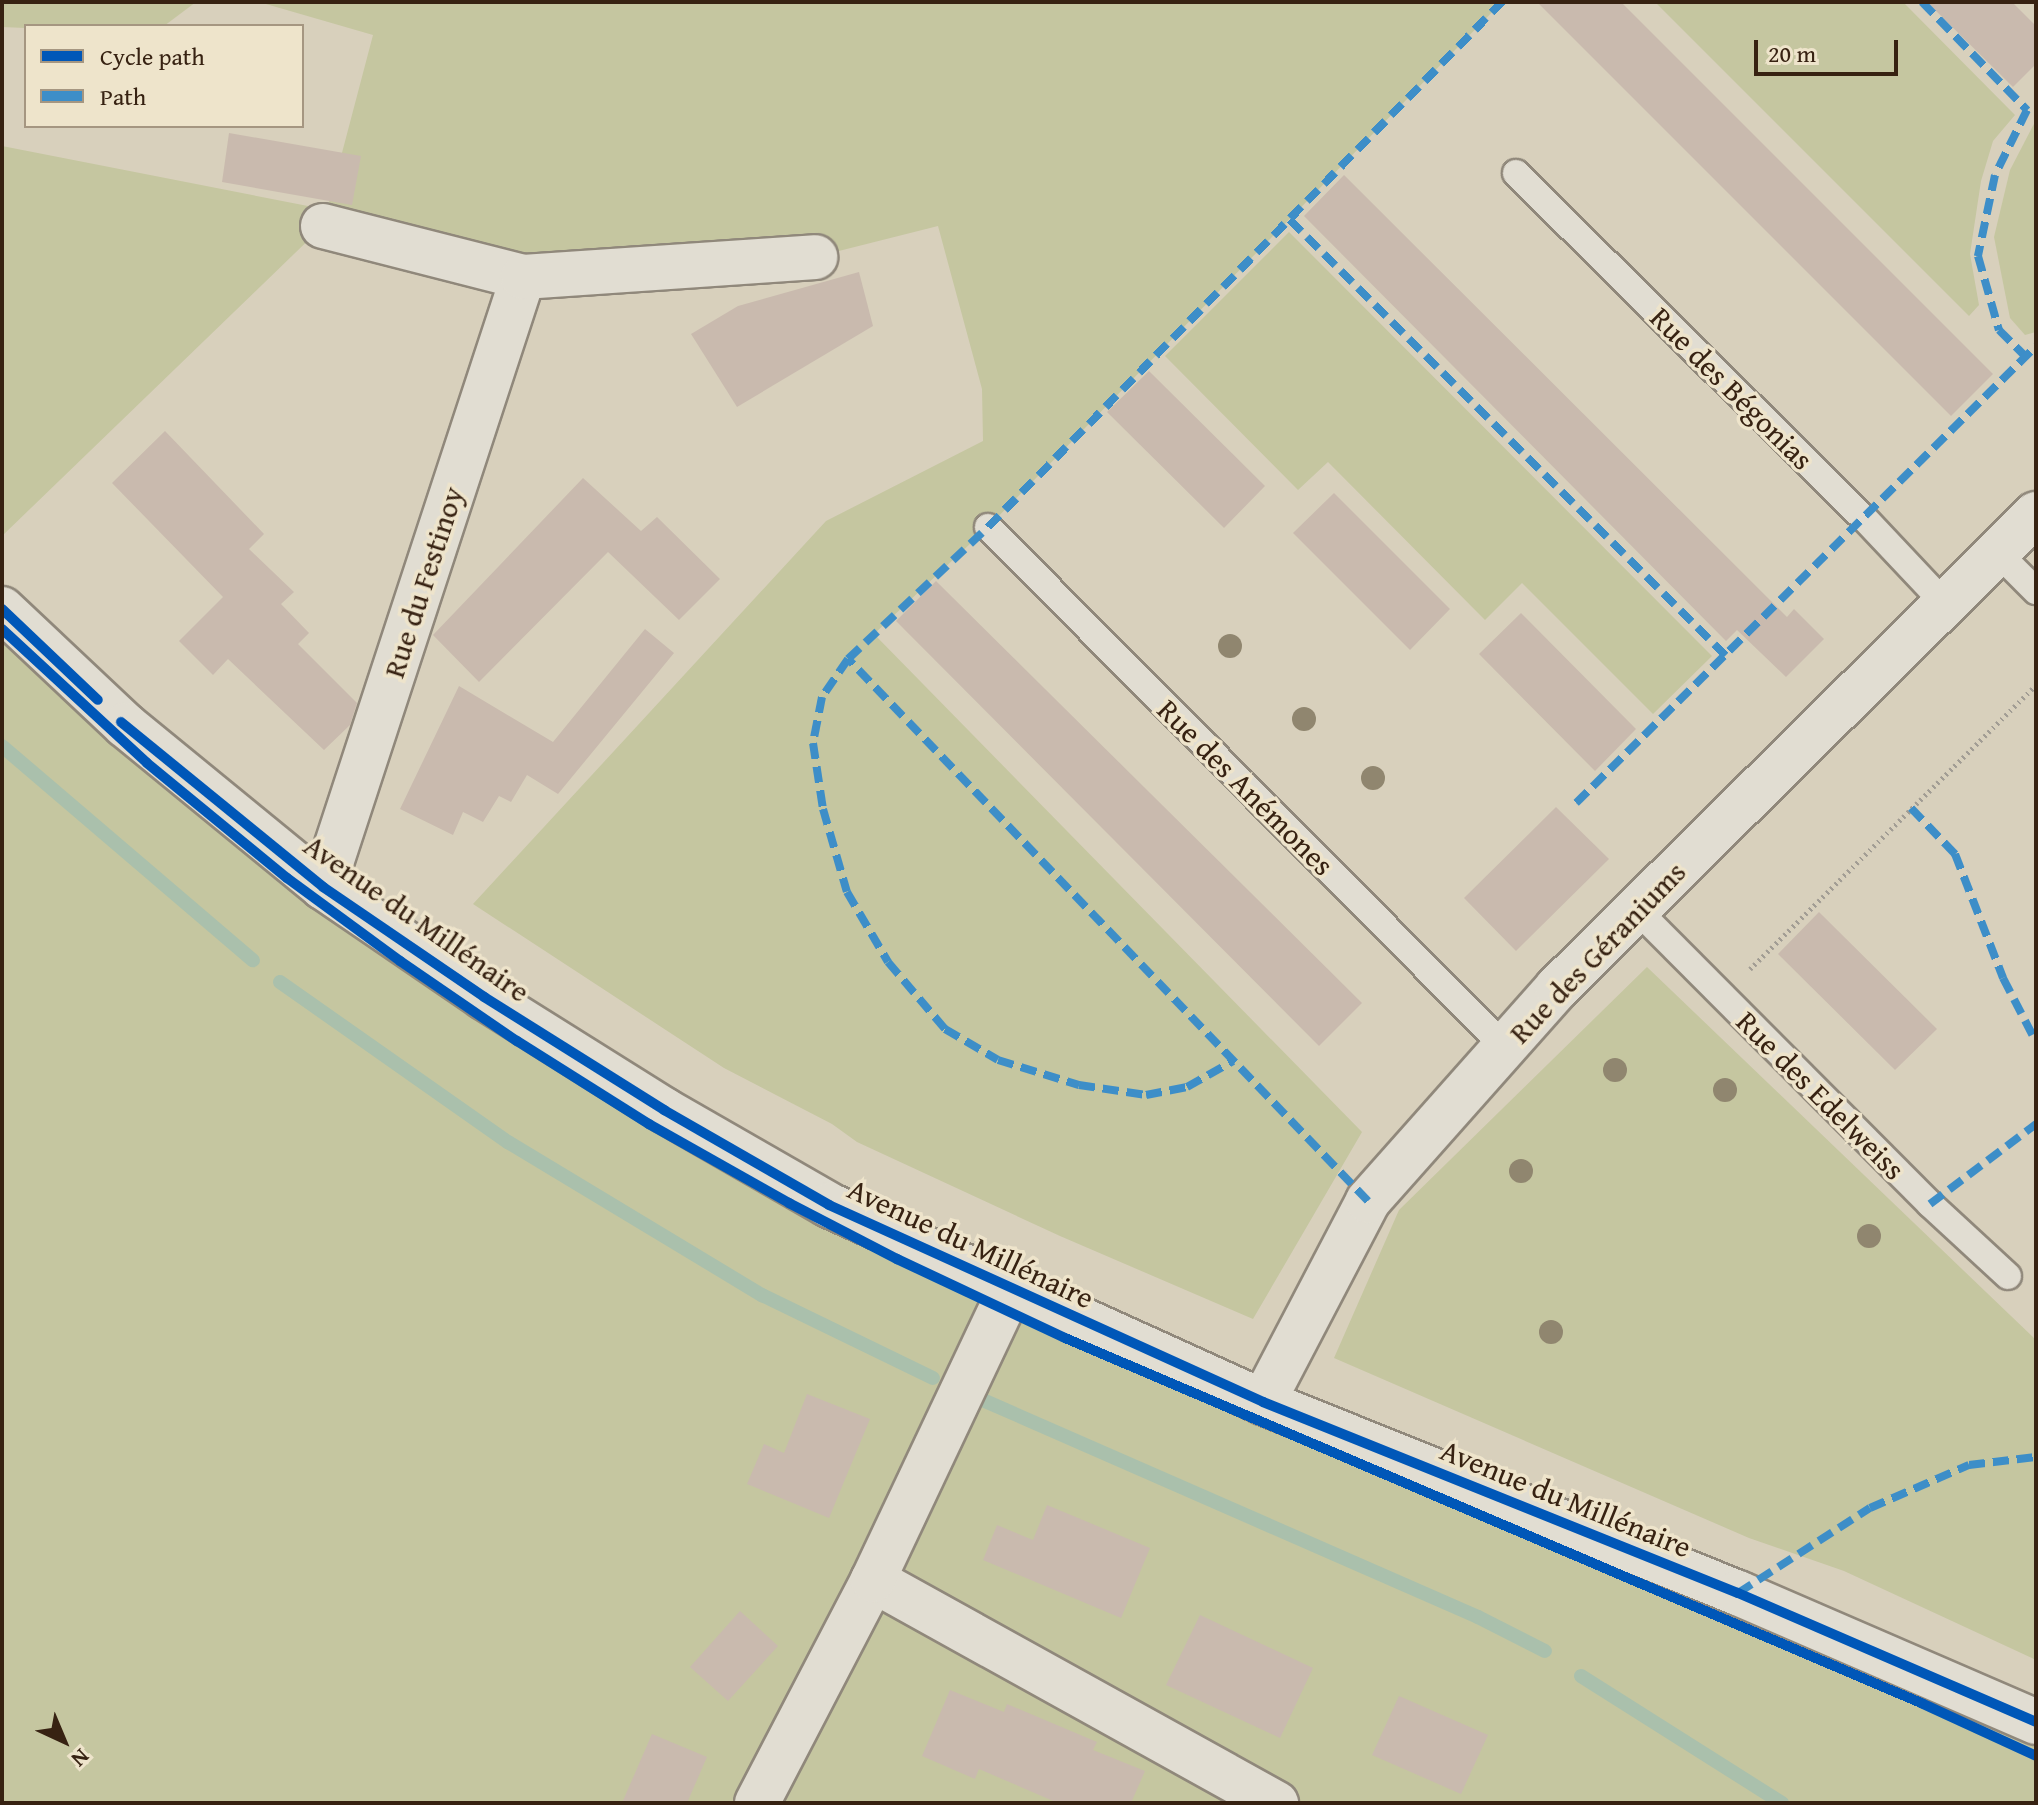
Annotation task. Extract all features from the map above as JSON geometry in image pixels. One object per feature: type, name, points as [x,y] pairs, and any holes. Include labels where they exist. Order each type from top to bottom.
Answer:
[{"type":"street","points":[[323,226],[523,277],[815,257]]},
{"type":"street","name":"Rue du Festinoy","points":[[323,887],[523,277]]},
{"type":"street","name":"Rue des Géraniums","points":[[1263,1402],[1368,1201],[1557,988],[2036,514]]},
{"type":"street","name":"Avenue du Millénaire","points":[[2,609],[125,725],[323,887],[484,997],[664,1110],[829,1205],[1263,1402],[1738,1593],[2036,1722]]},
{"type":"street","points":[[757,1803],[873,1580],[1011,1288]]},
{"type":"street","points":[[873,1580],[1276,1803]]},
{"type":"lane","name":"Rue des Bégonias","points":[[1516,173],[1865,519],[1946,605]]},
{"type":"lane","name":"Rue des Anémones","points":[[988,527],[1505,1047]]},
{"type":"lane","points":[[1998,553],[2036,591]]},
{"type":"lane","name":"Rue des Edelweiss","points":[[1637,910],[2008,1276]]},
{"type":"path","points":[[1723,997],[2036,685]]},
{"type":"green space","points":[[2,2],[196,2],[167,24],[24,24],[24,28],[2,27]]},
{"type":"green space","points":[[259,2],[1502,2],[988,527],[874,634],[1362,1132],[1253,1319],[1060,1236],[857,1142],[832,1124],[724,1068],[473,904],[826,521],[983,441],[982,389],[938,226],[815,257],[523,277],[323,226],[2,536],[2,146],[313,207],[323,225],[373,35]]},
{"type":"green space","points":[[1655,2],[1903,2],[2015,115],[1993,141],[1981,181],[1970,254],[1979,305],[1969,316]]},
{"type":"green space","points":[[2036,120],[2036,332],[2025,335],[2010,318],[1994,237],[2010,170]]},
{"type":"green space","points":[[1289,232],[1712,656],[1653,714],[1522,583],[1485,620],[1328,462],[1298,490],[1165,356]]},
{"type":"green space","points":[[2,609],[323,887],[829,1205],[2036,1722],[2036,1803],[2,1803]]},
{"type":"green space","points":[[1647,967],[2036,1340],[2036,1660],[1844,1571],[1749,1538],[1334,1358],[1399,1210]]},
{"type":"building","points":[[1537,2],[1621,2],[1993,374],[1951,416]]},
{"type":"building","points":[[1927,2],[2012,2],[2036,26],[2036,64],[2013,87]]},
{"type":"building","points":[[229,133],[361,156],[352,205],[222,182]]},
{"type":"building","points":[[1344,175],[1787,617],[1794,609],[1824,639],[1786,677],[1737,630],[1726,641],[1304,216]]},
{"type":"building","points":[[859,272],[873,326],[737,407],[691,334],[738,306]]},
{"type":"building","points":[[1149,371],[1265,486],[1224,528],[1107,412]]},
{"type":"building","points":[[165,431],[264,534],[249,549],[294,592],[281,604],[309,633],[298,644],[357,703],[350,725],[324,750],[228,659],[213,675],[179,641],[223,597],[112,483]]},
{"type":"building","points":[[583,478],[641,531],[657,517],[720,579],[679,620],[608,552],[479,682],[433,635]]},
{"type":"building","points":[[1334,493],[1450,609],[1410,650],[1293,533]]},
{"type":"building","points":[[936,581],[1362,1003],[1319,1046],[896,621]]},
{"type":"building","points":[[1521,613],[1636,729],[1595,771],[1479,654]]},
{"type":"building","points":[[645,629],[674,653],[558,794],[527,775],[511,802],[499,796],[483,822],[463,812],[453,835],[400,809],[459,686],[553,742]]},
{"type":"building","points":[[1556,807],[1609,859],[1516,951],[1464,898]]},
{"type":"building","points":[[1819,912],[1937,1029],[1895,1070],[1778,954]]},
{"type":"building","points":[[807,1394],[870,1419],[829,1518],[747,1484],[764,1444],[784,1453]]},
{"type":"building","points":[[1047,1505],[1150,1548],[1121,1618],[983,1560],[997,1525],[1033,1540]]},
{"type":"building","points":[[740,1611],[778,1646],[728,1701],[690,1667]]},
{"type":"building","points":[[1200,1615],[1313,1668],[1280,1738],[1166,1685]]},
{"type":"building","points":[[950,1690],[1004,1712],[1007,1704],[1097,1742],[1093,1750],[1145,1771],[1131,1803],[1058,1803],[979,1769],[975,1779],[922,1756]]},
{"type":"building","points":[[1399,1696],[1488,1735],[1461,1794],[1372,1755]]},
{"type":"building","points":[[652,1734],[707,1757],[687,1803],[622,1803]]},
{"type":"waterway","points":[[2,746],[253,960]]},
{"type":"waterway","points":[[280,982],[508,1142],[762,1295],[933,1378]]},
{"type":"waterway","points":[[985,1401],[1478,1617],[1545,1651]]},
{"type":"waterway","points":[[1581,1676],[1782,1803]]},
{"type":"marked path","points":[[1368,1201],[848,659],[988,527],[1502,2]]},
{"type":"marked path","points":[[1922,2],[2027,110],[1995,175],[1978,256],[1999,330],[2026,357]]},
{"type":"marked path","points":[[1290,220],[1726,656]]},
{"type":"marked path","points":[[1576,803],[2036,346]]},
{"type":"marked path","points":[[848,659],[822,697],[813,743],[823,809],[847,892],[888,962],[945,1029],[998,1060],[1079,1085],[1146,1095],[1187,1087],[1233,1061]]},
{"type":"marked path","points":[[1911,808],[1955,854],[2003,978],[2036,1042]]},
{"type":"marked path","points":[[1930,1204],[2036,1124]]},
{"type":"marked path","points":[[1738,1593],[1870,1508],[1969,1465],[2036,1457]]},
{"type":"cycle path","points":[[2,609],[98,700]]},
{"type":"cycle path","points":[[2,629],[147,763],[287,878],[400,961],[517,1041],[649,1124],[789,1203],[897,1259],[1065,1338],[1921,1703],[2036,1756]]},
{"type":"cycle path","points":[[121,722],[323,887],[484,997],[664,1110],[829,1205],[1263,1402],[1738,1593],[2036,1722]]}]
